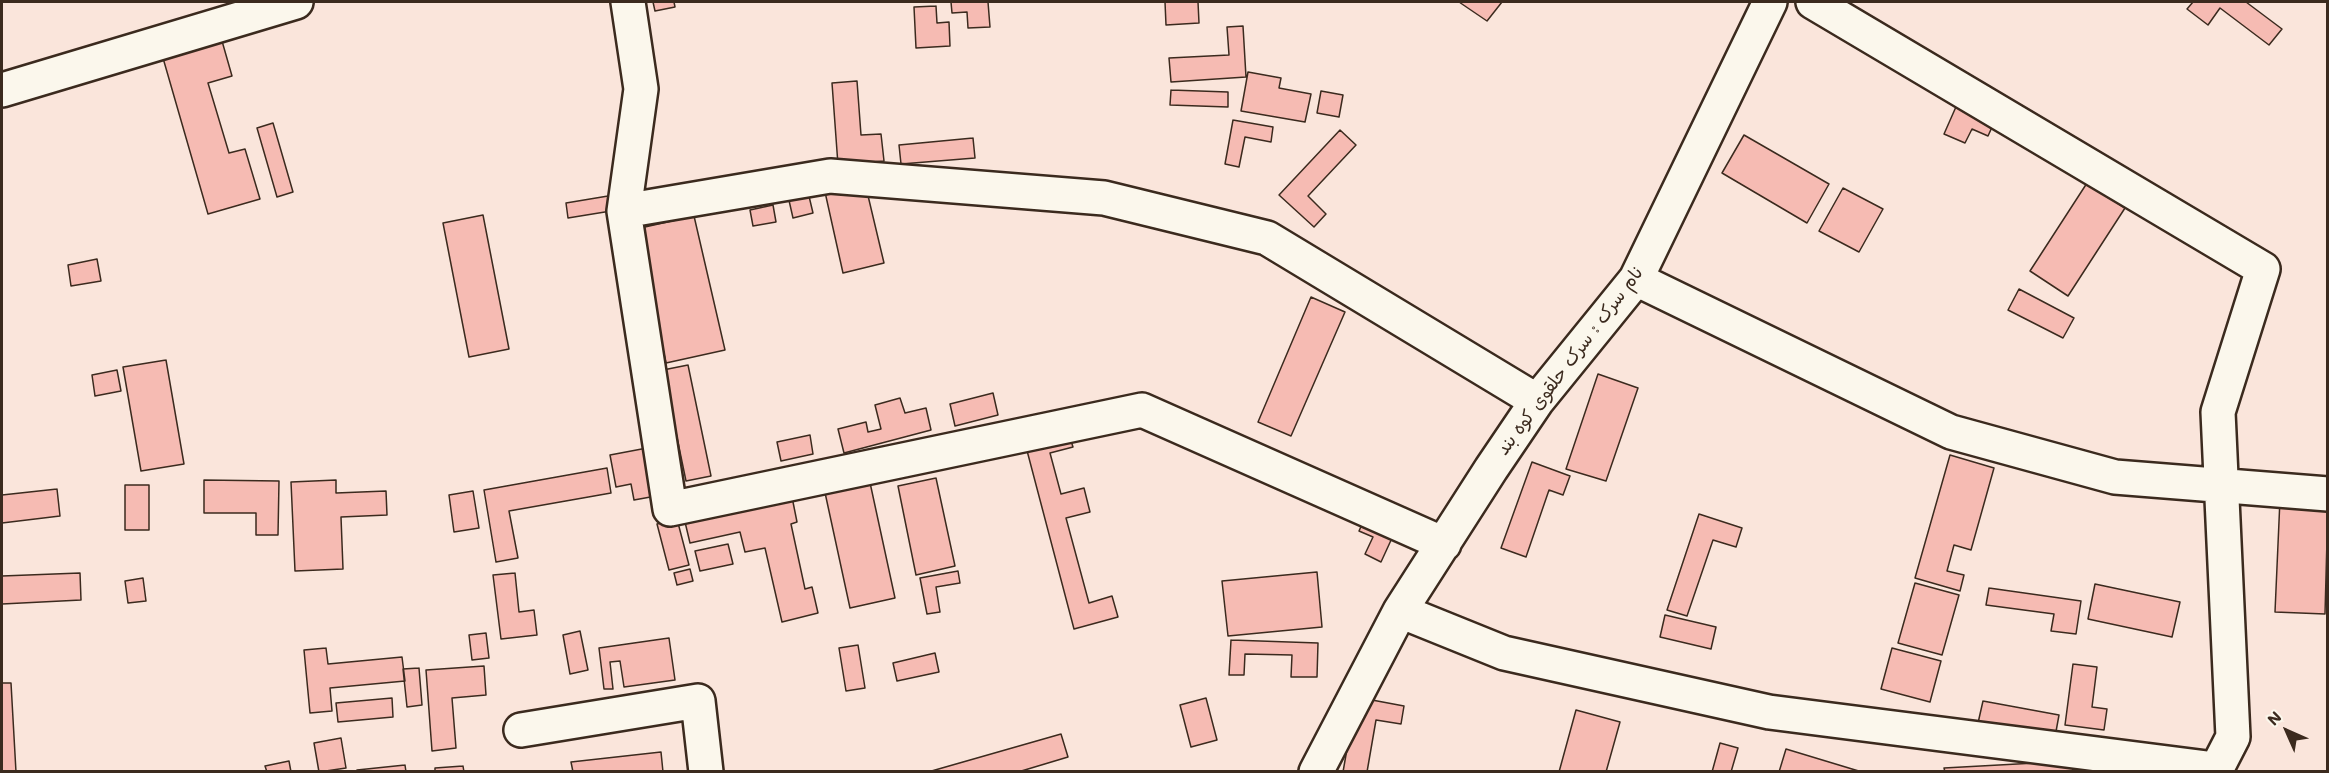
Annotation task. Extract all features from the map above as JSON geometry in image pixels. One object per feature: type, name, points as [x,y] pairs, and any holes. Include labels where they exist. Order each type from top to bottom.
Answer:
[{"type":"street","points":[[2,90],[297,2]]},
{"type":"street","points":[[628,2],[641,89],[624,212],[670,509],[1142,410],[1444,544]]},
{"type":"street","name":"نام سرک : سرک حلقوی کوه بند","points":[[1316,771],[1400,611],[1491,469],[1537,401],[1636,279],[1770,2]]},
{"type":"street","points":[[1400,611],[1504,654],[1769,712],[2215,770],[2233,737],[2218,412],[2263,269],[1813,2]]},
{"type":"street","points":[[624,212],[830,176],[1104,198],[1267,238],[1537,401]]},
{"type":"street","points":[[1636,279],[1950,432],[2115,477],[2328,494]]},
{"type":"street","points":[[521,730],[698,701],[706,771]]},
{"type":"building","points":[[653,2],[674,2],[675,7],[655,11]]},
{"type":"building","points":[[951,2],[988,2],[990,27],[968,28],[967,12],[952,13]]},
{"type":"building","points":[[1165,2],[1198,2],[1199,23],[1166,25]]},
{"type":"building","points":[[1459,2],[1502,2],[1487,21]]},
{"type":"building","points":[[2193,2],[2246,2],[2282,29],[2269,45],[2220,8],[2208,25],[2187,9]]},
{"type":"building","points":[[936,6],[937,23],[949,22],[950,46],[916,48],[914,7]]},
{"type":"building","points":[[1243,26],[1246,77],[1171,82],[1169,58],[1229,55],[1227,27]]},
{"type":"building","points":[[222,41],[232,76],[208,83],[229,153],[245,149],[260,199],[208,214],[163,58]]},
{"type":"building","points":[[1248,72],[1281,78],[1279,88],[1311,94],[1305,122],[1241,111]]},
{"type":"building","points":[[857,81],[861,135],[881,134],[884,161],[838,165],[832,83]]},
{"type":"building","points":[[1171,90],[1228,92],[1228,107],[1170,105]]},
{"type":"building","points":[[1321,91],[1343,95],[1339,117],[1317,113]]},
{"type":"building","points":[[1959,100],[1997,116],[1988,136],[1972,129],[1965,143],[1944,134]]},
{"type":"building","points":[[1233,120],[1273,127],[1271,142],[1245,137],[1239,167],[1225,164]]},
{"type":"building","points":[[273,123],[293,192],[277,197],[257,128]]},
{"type":"building","points":[[1340,130],[1356,145],[1308,196],[1326,214],[1314,227],[1279,195]]},
{"type":"building","points":[[1744,135],[1829,184],[1807,223],[1722,173]]},
{"type":"building","points":[[973,138],[975,158],[901,164],[899,145]]},
{"type":"building","points":[[865,183],[884,263],[843,273],[825,192]]},
{"type":"building","points":[[2087,183],[2125,208],[2068,296],[2030,271]]},
{"type":"building","points":[[1843,188],[1883,209],[1859,252],[1819,231]]},
{"type":"building","points":[[808,192],[813,213],[793,218],[788,196]]},
{"type":"building","points":[[608,196],[611,211],[568,218],[566,203]]},
{"type":"building","points":[[773,205],[776,222],[753,226],[750,210]]},
{"type":"building","points":[[483,215],[509,349],[469,357],[443,223]]},
{"type":"building","points":[[694,216],[725,350],[666,363],[636,229]]},
{"type":"building","points":[[97,259],[101,281],[71,286],[68,265]]},
{"type":"building","points":[[2019,289],[2074,318],[2063,338],[2008,310]]},
{"type":"building","points":[[1311,297],[1345,312],[1291,436],[1258,422]]},
{"type":"building","points":[[166,360],[184,464],[141,471],[123,367]]},
{"type":"building","points":[[688,365],[711,476],[686,481],[663,370]]},
{"type":"building","points":[[117,370],[121,391],[95,396],[92,375]]},
{"type":"building","points":[[1598,374],[1638,388],[1606,481],[1566,469]]},
{"type":"building","points":[[993,393],[998,415],[955,426],[950,404]]},
{"type":"building","points":[[900,398],[905,413],[926,408],[931,430],[844,453],[838,429],[866,422],[868,432],[881,429],[875,405]]},
{"type":"building","points":[[1068,432],[1073,447],[1050,453],[1061,494],[1084,488],[1090,512],[1066,518],[1089,603],[1112,596],[1118,617],[1074,629],[1025,443]]},
{"type":"building","points":[[810,435],[813,454],[781,461],[777,442]]},
{"type":"building","points":[[647,448],[656,496],[634,500],[631,484],[616,487],[610,455]]},
{"type":"building","points":[[1950,455],[1994,468],[1971,550],[1954,545],[1947,571],[1964,575],[1960,591],[1915,578]]},
{"type":"building","points":[[1532,462],[1570,476],[1563,495],[1549,490],[1526,557],[1501,548]]},
{"type":"building","points":[[607,468],[611,493],[509,511],[518,558],[496,562],[484,490]]},
{"type":"building","points":[[869,478],[895,598],[850,608],[824,488]]},
{"type":"building","points":[[936,478],[955,566],[916,575],[898,486]]},
{"type":"building","points":[[204,480],[279,481],[278,535],[256,535],[256,513],[204,513]]},
{"type":"building","points":[[336,480],[336,493],[386,491],[387,515],[341,517],[343,569],[295,571],[291,482]]},
{"type":"building","points":[[125,485],[149,485],[149,530],[125,530]]},
{"type":"building","points":[[57,489],[60,516],[2,523],[2,495]]},
{"type":"building","points":[[473,491],[479,528],[454,532],[449,495]]},
{"type":"building","points":[[792,497],[797,522],[791,524],[805,589],[812,587],[818,613],[782,622],[765,548],[745,552],[740,532],[690,543],[685,522]]},
{"type":"building","points":[[2280,499],[2328,502],[2325,614],[2275,612]]},
{"type":"building","points":[[1368,511],[1398,525],[1381,562],[1365,554],[1373,537],[1359,531]]},
{"type":"building","points":[[1699,514],[1742,528],[1736,547],[1713,540],[1687,616],[1667,610]]},
{"type":"building","points":[[677,519],[689,565],[669,570],[657,524]]},
{"type":"building","points":[[728,544],[733,564],[700,571],[695,551]]},
{"type":"building","points":[[690,569],[693,581],[677,585],[674,573]]},
{"type":"building","points":[[958,571],[960,583],[936,587],[940,612],[927,614],[920,578]]},
{"type":"building","points":[[1317,572],[1322,627],[1228,636],[1222,581]]},
{"type":"building","points":[[80,573],[81,600],[2,604],[2,576]]},
{"type":"building","points":[[515,573],[519,612],[534,610],[537,635],[501,639],[493,575]]},
{"type":"building","points":[[143,578],[146,601],[128,603],[125,581]]},
{"type":"building","points":[[1915,583],[1959,595],[1942,655],[1898,643]]},
{"type":"building","points":[[2095,584],[2180,602],[2172,637],[2088,619]]},
{"type":"building","points":[[1989,588],[2081,601],[2076,634],[2051,631],[2054,614],[1986,605]]},
{"type":"building","points":[[1665,615],[1716,627],[1711,649],[1660,637]]},
{"type":"building","points":[[580,631],[588,670],[570,674],[563,635]]},
{"type":"building","points":[[486,633],[489,658],[472,660],[469,635]]},
{"type":"building","points":[[669,638],[675,680],[624,687],[620,661],[610,662],[613,689],[604,689],[599,648]]},
{"type":"building","points":[[1231,640],[1318,643],[1317,677],[1291,677],[1292,655],[1245,654],[1244,675],[1229,675]]},
{"type":"building","points":[[858,645],[865,688],[846,691],[839,648]]},
{"type":"building","points":[[326,648],[328,664],[402,657],[405,681],[330,688],[332,711],[310,713],[304,650]]},
{"type":"building","points":[[1892,648],[1941,661],[1930,702],[1881,689]]},
{"type":"building","points":[[935,653],[939,672],[897,681],[893,663]]},
{"type":"building","points":[[2073,664],[2097,667],[2092,707],[2107,709],[2104,730],[2065,725]]},
{"type":"building","points":[[484,666],[486,695],[452,698],[456,748],[432,751],[426,670]]},
{"type":"building","points":[[419,668],[422,705],[407,707],[403,669]]},
{"type":"building","points":[[2,683],[11,683],[16,772],[2,772]]},
{"type":"building","points":[[1356,697],[1404,706],[1401,724],[1376,720],[1367,772],[1343,772]]},
{"type":"building","points":[[392,698],[393,717],[338,722],[336,703]]},
{"type":"building","points":[[1206,698],[1217,740],[1191,747],[1180,705]]},
{"type":"building","points":[[1983,701],[2059,715],[2055,737],[1978,723]]},
{"type":"building","points":[[1576,710],[1620,722],[1606,772],[1559,772]]},
{"type":"building","points":[[1061,734],[1068,757],[1018,772],[928,772]]},
{"type":"building","points":[[341,738],[346,768],[319,772],[314,743]]},
{"type":"building","points":[[1720,743],[1738,748],[1731,772],[1712,772]]},
{"type":"building","points":[[1786,749],[1862,772],[1779,772]]},
{"type":"building","points":[[661,752],[663,772],[573,772],[571,762]]},
{"type":"building","points":[[289,761],[291,772],[267,772],[265,766]]},
{"type":"building","points":[[2072,761],[2073,772],[1945,772],[1944,768]]},
{"type":"building","points":[[405,765],[406,772],[358,772],[357,770]]},
{"type":"building","points":[[463,766],[464,772],[435,772],[435,768]]}]
